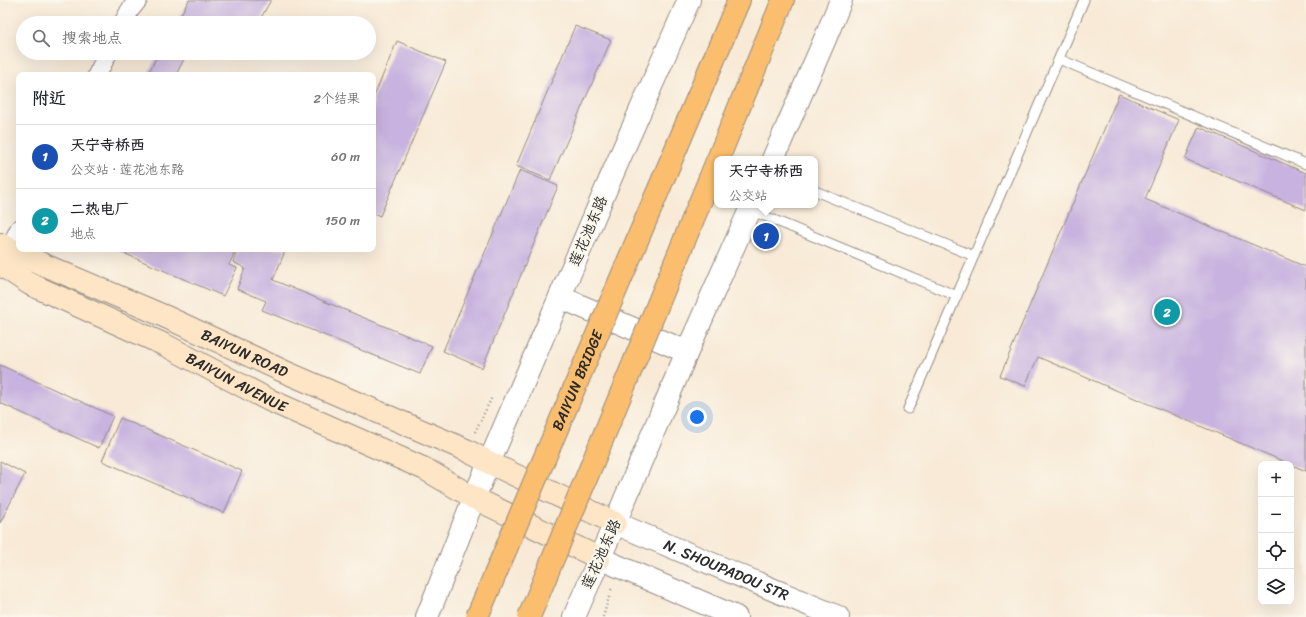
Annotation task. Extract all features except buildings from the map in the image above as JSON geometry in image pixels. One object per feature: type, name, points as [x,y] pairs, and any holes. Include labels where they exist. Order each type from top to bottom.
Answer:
[{"type":"highway","name":"BAIYUN BRIDGE","points":[[477,617],[739,0]]},
{"type":"highway","points":[[719,156],[783,0]]},
{"type":"highway","points":[[529,617],[714,169]]},
{"type":"main road","name":"BAIYUN ROAD","points":[[3,256],[164,316],[283,371],[466,450],[615,523]]},
{"type":"main road","name":"BAIYUN AVENUE","points":[[3,256],[30,284],[165,345],[269,400],[425,469],[474,498],[599,558]]},
{"type":"street","name":"莲花池东路","points":[[474,498],[612,175],[689,0]]},
{"type":"street","points":[[774,156],[841,0]]},
{"type":"street","points":[[98,72],[104,60]]},
{"type":"street","name":"莲花池东路","points":[[574,617],[687,352],[751,208]]},
{"type":"street","points":[[3,256],[16,234]]},
{"type":"street","points":[[560,296],[687,352]]},
{"type":"street","points":[[427,617],[474,498]]},
{"type":"street","name":"N. SHOUPADOU STR","points":[[615,523],[838,617]]},
{"type":"street","points":[[599,558],[733,616]]},
{"type":"lane","points":[[908,409],[1084,0]]},
{"type":"lane","points":[[1059,59],[1306,164]]},
{"type":"lane","points":[[818,192],[974,256]]},
{"type":"lane","points":[[751,208],[957,296]]},
{"type":"place","name":"天宁寺桥西","points":[[766,236]]},
{"type":"place","name":"二热电厂","points":[[1167,312]]}]
